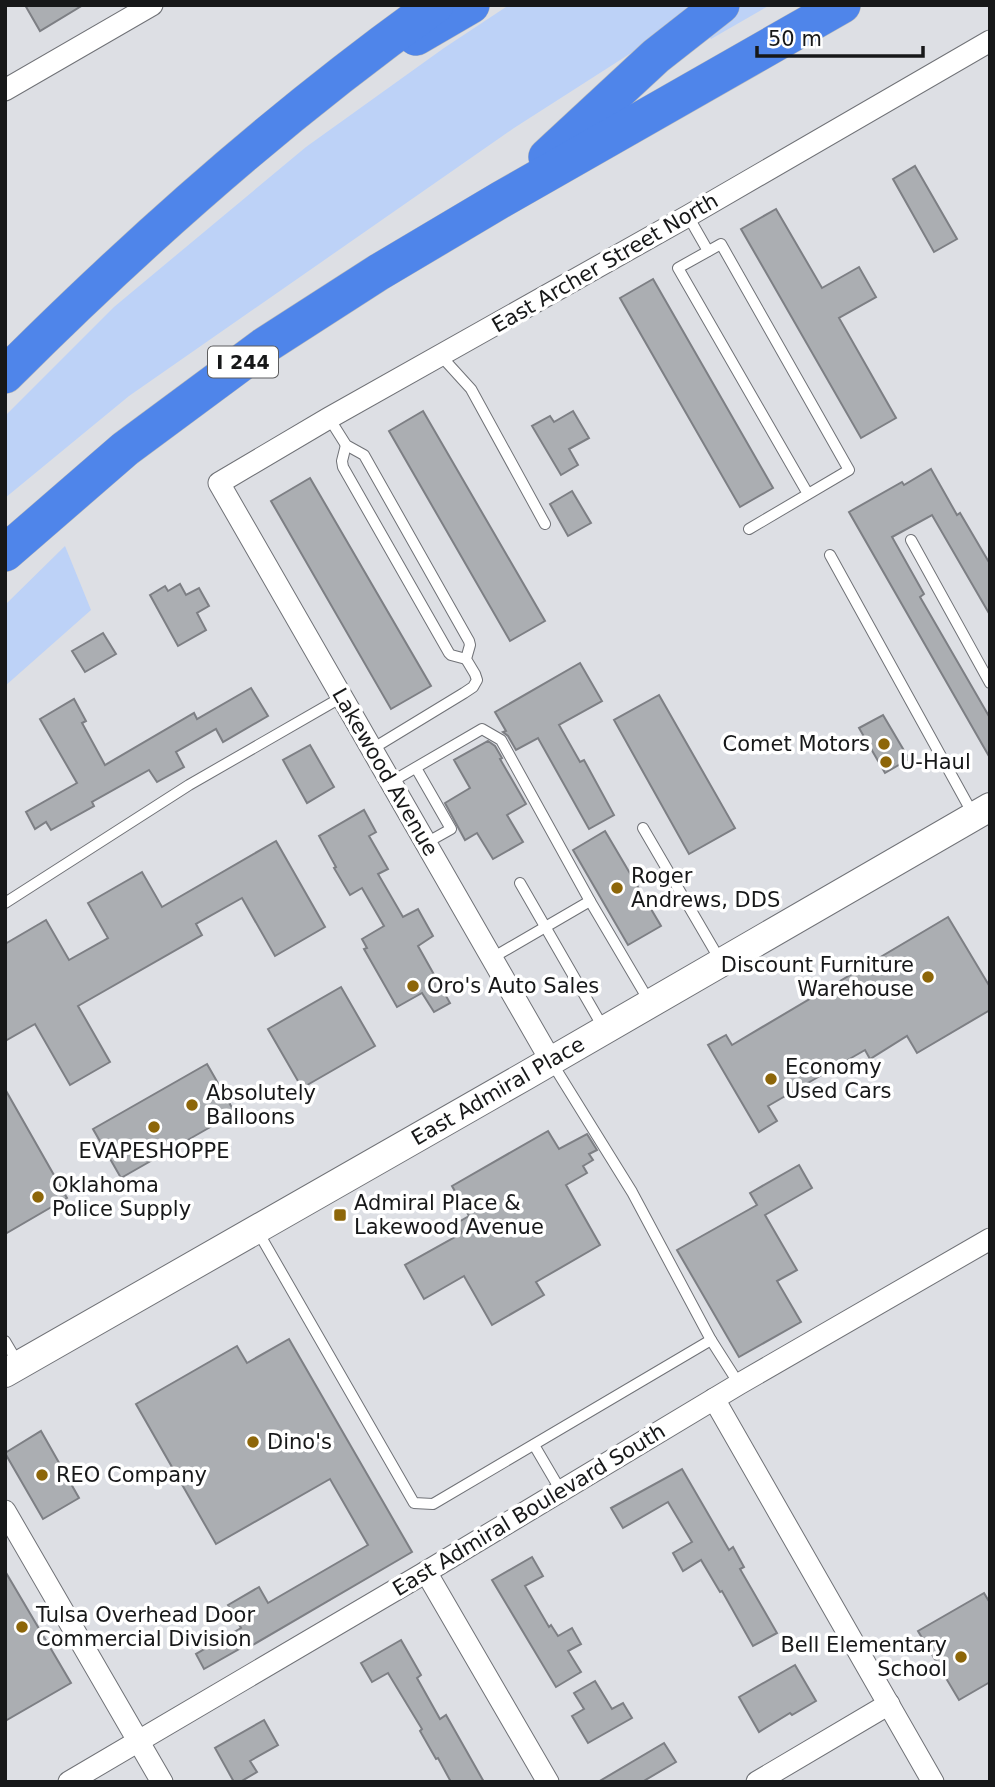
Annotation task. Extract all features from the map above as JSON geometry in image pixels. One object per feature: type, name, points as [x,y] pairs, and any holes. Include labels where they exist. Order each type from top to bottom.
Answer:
[{"type":"highway","points":[[5,375],[67,313],[173,215],[326,87],[435,5]]},
{"type":"highway","points":[[326,87],[471,5]]},
{"type":"highway","points":[[502,198],[656,55],[721,5]]},
{"type":"highway","name":"I 244","points":[[5,553],[125,449],[264,346],[379,272],[502,198],[842,5]]},
{"type":"main road","name":"East Admiral Place","points":[[12,1369],[604,1031],[982,811]]},
{"type":"street","points":[[5,90],[138,9]]},
{"type":"street","name":"East Archer Street North","points":[[219,483],[990,41]]},
{"type":"street","name":"Lakewood Avenue","points":[[219,483],[551,1061]]},
{"type":"street","name":"East Admiral Boulevard South","points":[[69,1782],[738,1384],[990,1239]]},
{"type":"street","points":[[714,1399],[933,1782]]},
{"type":"street","points":[[5,1511],[162,1782]]},
{"type":"street","points":[[426,1572],[548,1782]]},
{"type":"street","points":[[757,1782],[889,1704]]},
{"type":"lane","points":[[688,216],[708,251]]},
{"type":"lane","points":[[749,529],[849,470],[721,244],[678,268],[808,494]]},
{"type":"lane","points":[[441,356],[471,389],[545,524]]},
{"type":"lane","points":[[329,418],[346,445],[364,455],[469,641],[466,659]]},
{"type":"lane","points":[[346,445],[343,467],[449,653],[466,659],[477,680],[473,687],[372,750]]},
{"type":"lane","points":[[912,540],[990,683]]},
{"type":"lane","points":[[830,555],[982,811]]},
{"type":"lane","points":[[5,903],[189,785],[342,697]]},
{"type":"lane","points":[[391,782],[482,729],[501,740],[650,1003]]},
{"type":"lane","points":[[416,768],[452,829],[426,843]]},
{"type":"lane","points":[[643,828],[722,962]]},
{"type":"lane","points":[[520,883],[604,1031]]},
{"type":"lane","points":[[492,958],[590,901]]},
{"type":"lane","points":[[551,1061],[626,1181],[711,1340],[738,1384]]},
{"type":"lane","points":[[257,1230],[414,1503],[433,1504],[711,1340]]},
{"type":"lane","points":[[5,1340],[12,1369]]},
{"type":"lane","points":[[534,1444],[561,1491]]},
{"type":"shaded area","points":[[509,5],[699,5],[667,30],[514,128],[129,396],[5,498],[5,416],[114,307],[306,147]]},
{"type":"shaded area","points":[[740,5],[770,5],[711,39],[704,31]]},
{"type":"shaded area","points":[[65,546],[91,610],[5,686],[5,605]]},
{"type":"building","points":[[25,5],[83,5],[40,31]]},
{"type":"building","points":[[915,166],[957,239],[934,252],[893,179]]},
{"type":"building","points":[[776,209],[822,288],[859,267],[876,297],[839,318],[896,418],[861,438],[741,229]]},
{"type":"building","points":[[653,279],[773,488],[740,507],[620,298]]},
{"type":"building","points":[[423,411],[545,621],[510,641],[389,431]]},
{"type":"building","points":[[573,411],[589,438],[569,449],[578,465],[561,475],[532,426],[550,416],[554,422]]},
{"type":"building","points":[[931,469],[957,515],[960,513],[990,564],[990,615],[932,515],[892,537],[924,594],[920,597],[990,718],[990,758],[849,512]]},
{"type":"building","points":[[310,478],[431,686],[391,709],[271,501]]},
{"type":"building","points":[[572,491],[591,523],[568,536],[550,504]]},
{"type":"building","points":[[180,584],[186,595],[199,588],[209,606],[197,613],[206,630],[178,646],[150,595],[165,586],[168,591]]},
{"type":"building","points":[[103,633],[116,654],[85,672],[72,651]]},
{"type":"building","points":[[580,663],[602,701],[559,725],[580,762],[584,760],[614,815],[589,829],[538,738],[516,750],[503,732],[506,731],[495,712]]},
{"type":"building","points":[[251,688],[268,716],[223,742],[216,729],[176,752],[184,767],[157,782],[149,770],[92,802],[94,806],[51,830],[46,822],[35,829],[26,812],[77,783],[40,719],[74,699],[86,721],[82,723],[105,765],[194,713],[197,719]]},
{"type":"building","points":[[659,695],[735,828],[689,854],[614,720]]},
{"type":"building","name":"Comet Motors","points":[[883,715],[909,759],[885,773],[859,728]]},
{"type":"building","points":[[488,741],[495,746],[526,804],[507,815],[523,842],[493,859],[477,833],[465,840],[445,803],[470,788],[454,760]]},
{"type":"building","points":[[310,745],[334,787],[307,803],[283,760]]},
{"type":"building","points":[[364,810],[376,832],[369,836],[388,869],[378,874],[403,917],[418,909],[433,936],[418,946],[450,1003],[434,1012],[422,993],[397,1007],[364,949],[367,948],[362,939],[384,926],[362,888],[350,895],[319,836]]},
{"type":"building","name":"Roger Andrews, DDS","points":[[605,831],[661,926],[628,945],[573,850]]},
{"type":"building","points":[[276,841],[325,927],[275,956],[242,898],[196,924],[202,935],[78,1006],[110,1062],[70,1085],[35,1024],[5,1041],[5,944],[46,920],[69,960],[108,938],[88,903],[142,872],[162,907]]},
{"type":"building","points":[[948,917],[990,987],[990,1010],[917,1053],[907,1036],[870,1059],[865,1050],[768,1106],[777,1121],[759,1132],[708,1045],[726,1035],[732,1045]]},
{"type":"building","points":[[341,987],[375,1046],[302,1088],[268,1029]]},
{"type":"building","points":[[207,1064],[235,1113],[121,1178],[93,1129]]},
{"type":"building","points":[[5,1089],[67,1198],[5,1234]]},
{"type":"building","points":[[548,1131],[559,1149],[587,1134],[597,1150],[589,1154],[593,1160],[583,1166],[587,1173],[566,1185],[600,1245],[536,1282],[544,1295],[492,1325],[464,1276],[424,1299],[405,1265],[462,1233],[457,1223],[469,1216],[452,1186]]},
{"type":"building","points":[[799,1165],[812,1188],[765,1215],[797,1270],[777,1281],[801,1322],[739,1357],[677,1250],[757,1205],[750,1193]]},
{"type":"building","name":"Dino's","points":[[289,1339],[412,1552],[251,1646],[250,1643],[204,1669],[196,1654],[241,1628],[228,1605],[259,1587],[268,1603],[368,1545],[330,1479],[216,1544],[136,1404],[237,1346],[247,1363]]},
{"type":"building","name":"REO Company","points":[[41,1431],[79,1498],[43,1519],[5,1453]]},
{"type":"building","points":[[682,1469],[729,1550],[733,1547],[744,1567],[740,1569],[777,1633],[753,1646],[701,1560],[683,1571],[673,1553],[692,1542],[668,1502],[623,1528],[611,1508]]},
{"type":"building","points":[[532,1557],[543,1576],[525,1586],[549,1627],[551,1625],[558,1636],[572,1628],[581,1644],[568,1651],[581,1672],[556,1687],[492,1580]]},
{"type":"building","name":"Tulsa Overhead Door Commercial Division","points":[[5,1571],[71,1683],[5,1721]]},
{"type":"building","name":"Bell Elementary School","points":[[984,1593],[990,1603],[990,1682],[959,1700],[918,1631]]},
{"type":"building","points":[[401,1640],[421,1675],[417,1678],[440,1719],[446,1715],[484,1782],[451,1782],[388,1673],[372,1682],[361,1663]]},
{"type":"building","points":[[795,1665],[816,1701],[759,1732],[739,1697]]},
{"type":"building","points":[[595,1681],[612,1709],[623,1703],[632,1718],[588,1743],[572,1716],[584,1709],[574,1693]]},
{"type":"building","points":[[264,1720],[278,1745],[250,1761],[257,1772],[240,1782],[234,1782],[215,1748]]},
{"type":"building","points":[[664,1743],[676,1762],[642,1782],[598,1782]]},
{"type":"place","name":"Comet Motors","points":[[884,744]]},
{"type":"place","name":"U-Haul","points":[[886,762]]},
{"type":"place","name":"Roger Andrews, DDS","points":[[617,888]]},
{"type":"place","name":"Discount Furniture Warehouse","points":[[928,977]]},
{"type":"place","name":"Oro's Auto Sales","points":[[413,986]]},
{"type":"place","name":"Economy Used Cars","points":[[771,1079]]},
{"type":"place","name":"Absolutely Balloons","points":[[192,1105]]},
{"type":"place","name":"EVAPESHOPPE","points":[[154,1127]]},
{"type":"place","name":"Oklahoma Police Supply","points":[[38,1197]]},
{"type":"place","name":"Admiral Place & Lakewood Avenue","points":[[340,1215]]},
{"type":"place","name":"Dino's","points":[[253,1442]]},
{"type":"place","name":"REO Company","points":[[42,1475]]},
{"type":"place","name":"Tulsa Overhead Door Commercial Division","points":[[22,1627]]},
{"type":"place","name":"Bell Elementary School","points":[[961,1657]]}]
